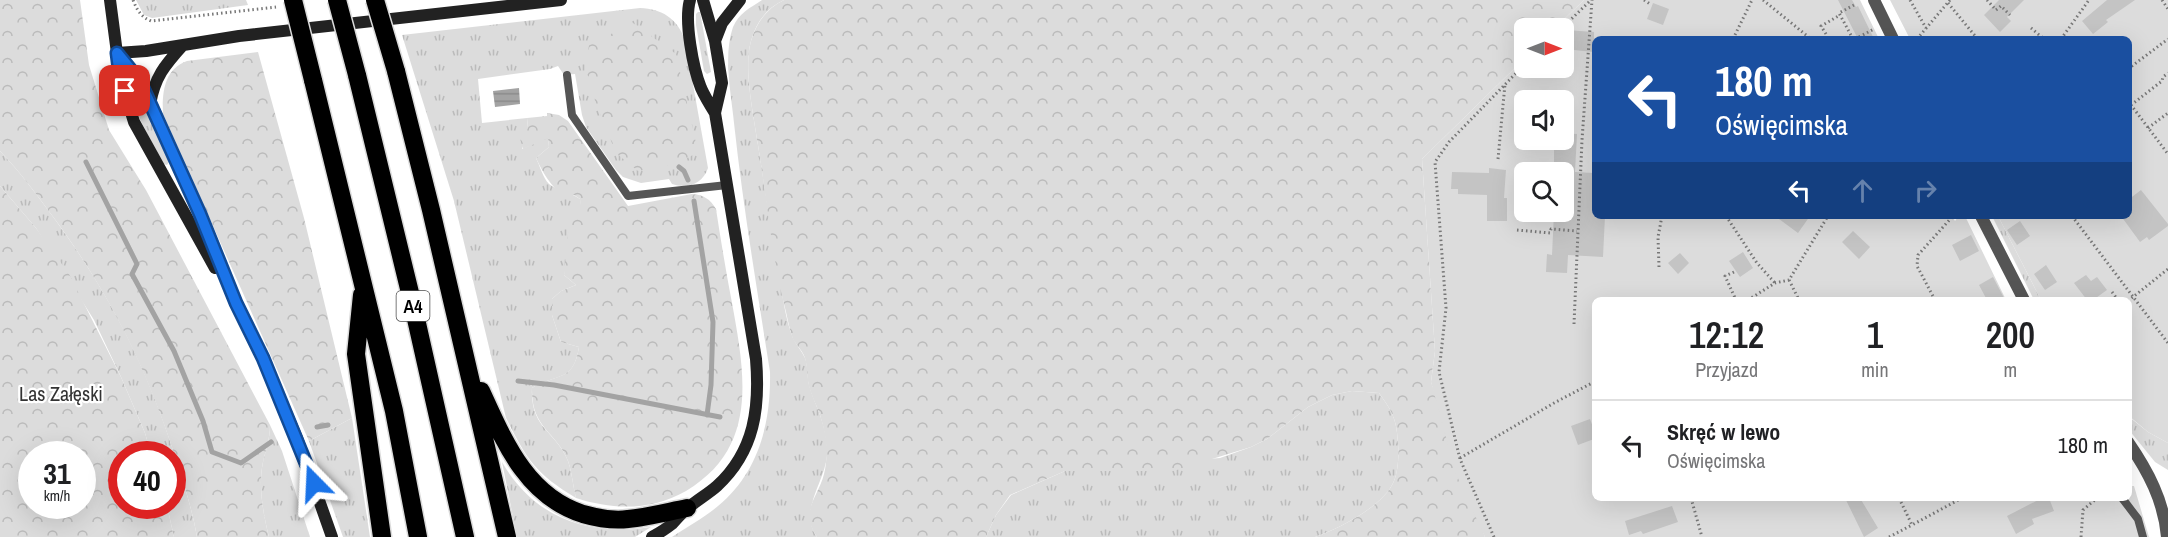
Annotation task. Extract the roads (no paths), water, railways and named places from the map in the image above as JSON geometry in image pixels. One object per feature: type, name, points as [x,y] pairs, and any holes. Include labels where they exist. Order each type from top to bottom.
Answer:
[{"type":"highway","name":"A4","points":[[337,0],[414,312],[465,537]]},
{"type":"highway","points":[[375,0],[396,71],[467,361],[507,537]]},
{"type":"highway","name":"A4","points":[[286,3],[313,80],[364,281],[394,411],[418,537]]},
{"type":"highway","points":[[364,281],[356,354],[382,537]]},
{"type":"highway","points":[[467,361],[508,448],[530,482],[548,497],[567,509],[595,518],[626,520],[687,508]]},
{"type":"street","points":[[110,0],[120,76],[134,122],[236,303]]},
{"type":"street","points":[[117,53],[239,36],[561,0]]},
{"type":"street","points":[[652,537],[671,525],[687,508],[718,486],[730,472],[749,440],[759,392],[756,359],[715,113],[701,88],[688,25],[690,0]]},
{"type":"street","points":[[703,0],[715,41],[722,83],[715,113]]},
{"type":"street","points":[[715,41],[723,23],[740,0]]},
{"type":"street","points":[[1874,0],[1892,36]]},
{"type":"street","points":[[150,104],[159,74],[183,45]]},
{"type":"street","points":[[117,53],[140,81],[200,214],[236,303],[263,358],[297,438],[332,537]]},
{"type":"street","points":[[1983,219],[2022,297]]},
{"type":"street","points":[[2132,448],[2162,486],[2168,537]]},
{"type":"lane","points":[[567,75],[572,115],[628,196],[727,185]]},
{"type":"lane","points":[[2124,501],[2138,519],[2143,537]]},
{"type":"waterway","points":[[86,162],[137,264],[132,274],[174,351],[203,421],[212,452],[241,463],[271,442]]},
{"type":"waterway","points":[[679,167],[684,171],[688,180]]},
{"type":"waterway","points":[[694,201],[713,322],[711,385],[707,415]]},
{"type":"waterway","points":[[518,381],[554,385],[720,417]]},
{"type":"waterway","points":[[317,427],[328,425]]},
{"type":"park label","name":"Las Załęski","points":[[61,393]]}]
